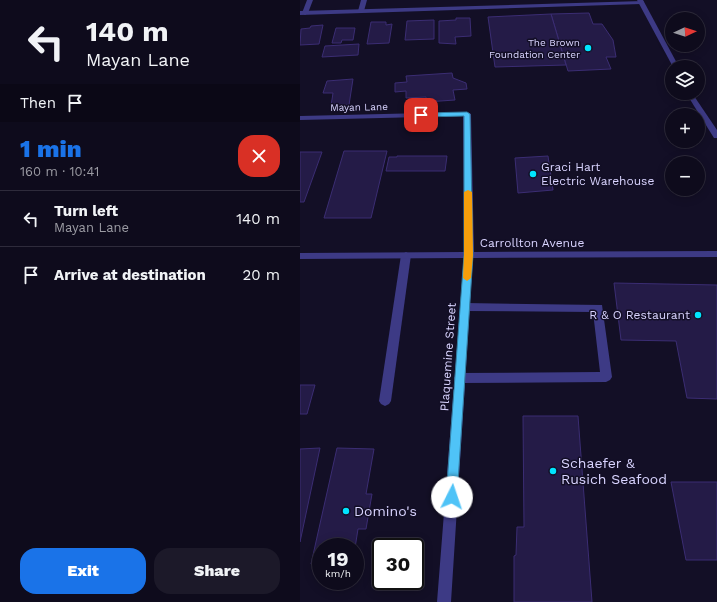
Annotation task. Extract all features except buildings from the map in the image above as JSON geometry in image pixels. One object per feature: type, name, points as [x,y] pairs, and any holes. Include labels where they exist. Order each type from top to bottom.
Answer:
[{"type":"street","points":[[303,13],[310,0]]},
{"type":"street","points":[[361,11],[364,0]]},
{"type":"street","points":[[303,13],[640,1],[672,60]]},
{"type":"street","points":[[694,100],[717,136]]},
{"type":"street","name":"Mayan Lane","points":[[300,118],[467,114]]},
{"type":"street","name":"Plaquemine Street","points":[[444,602],[469,255],[467,114]]},
{"type":"street","name":"Carrollton Avenue","points":[[300,256],[717,254]]},
{"type":"street","points":[[385,401],[406,255]]},
{"type":"street","points":[[460,378],[606,377],[598,308],[465,307]]},
{"type":"slow traffic","points":[[467,278],[469,255],[468,192]]},
{"type":"place","name":"The Brown Foundation Center","points":[[588,48]]},
{"type":"place","name":"Graci Hart Electric Warehouse","points":[[533,174]]},
{"type":"place","name":"R & O Restaurant","points":[[698,315]]},
{"type":"place","name":"Schaefer & Rusich Seafood","points":[[553,471]]},
{"type":"place","name":"Domino's","points":[[346,511]]},
{"type":"route","points":[[421,115],[467,114],[469,255],[452,497]]}]
